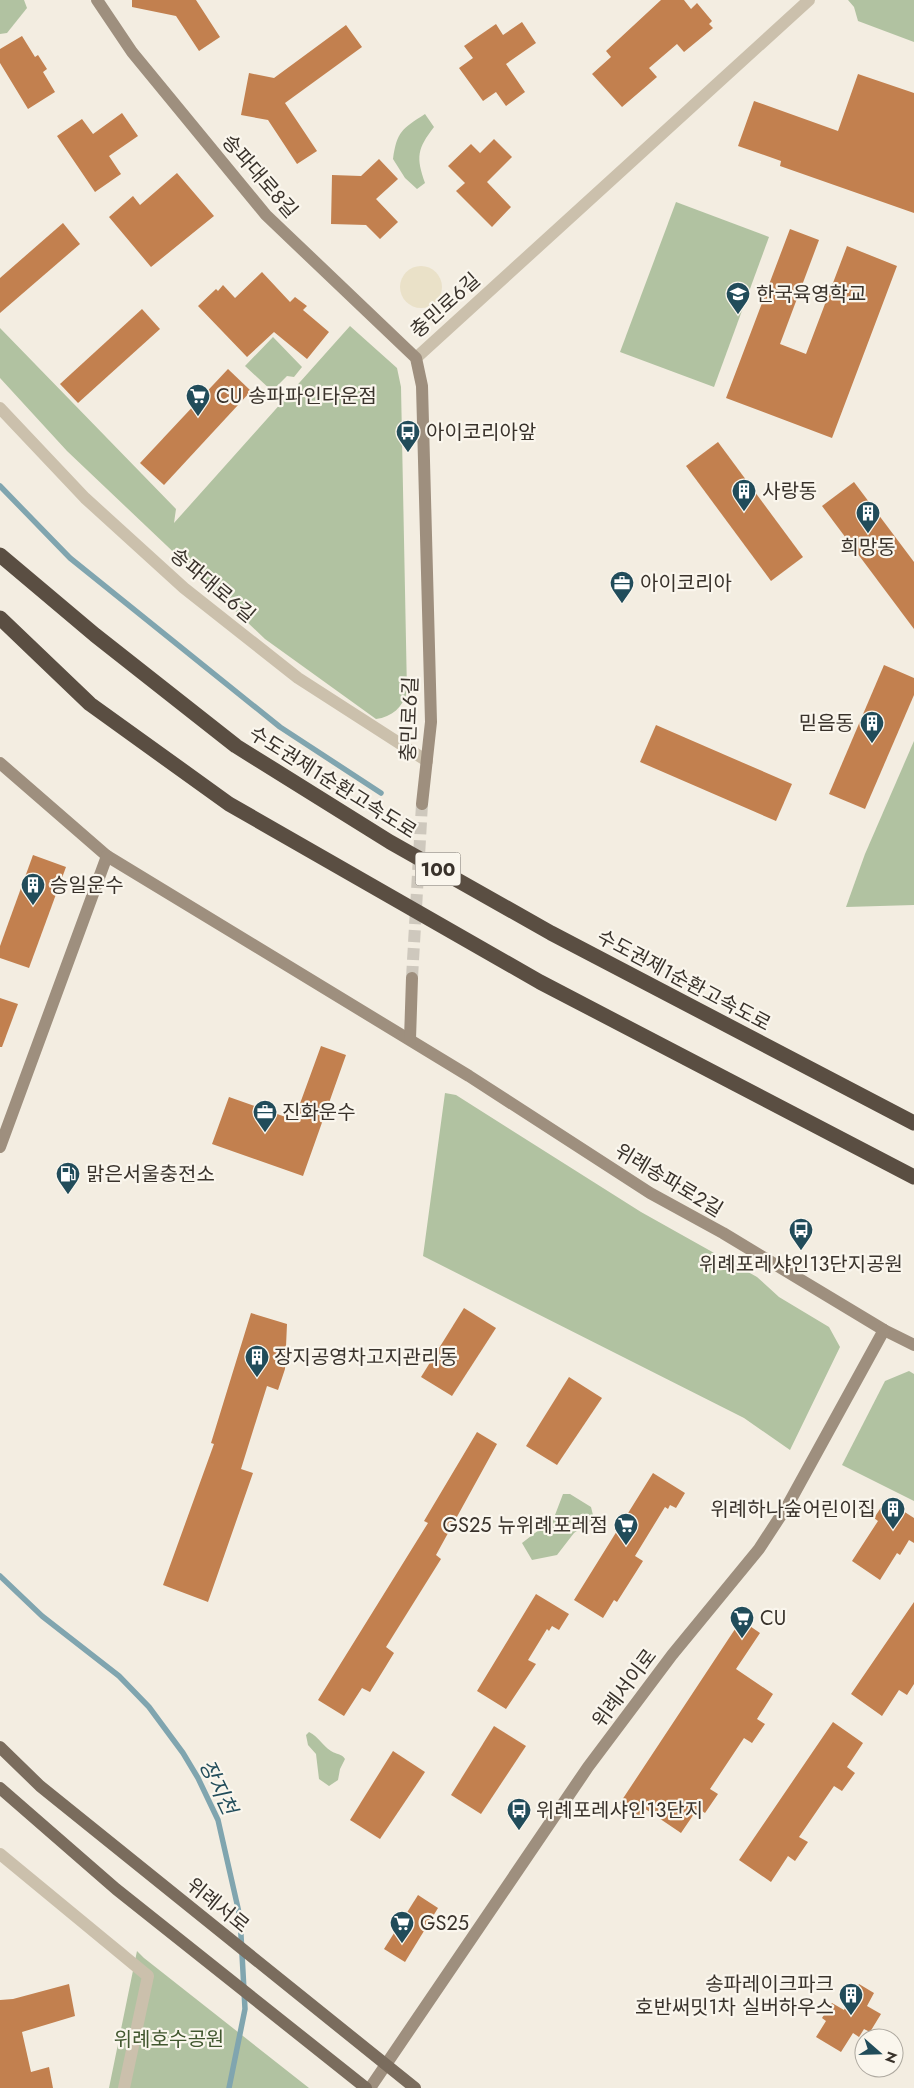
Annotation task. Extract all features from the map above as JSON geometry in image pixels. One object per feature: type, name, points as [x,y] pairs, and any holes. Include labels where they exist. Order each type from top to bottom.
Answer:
[{"type":"highway","name":"수도권제1순환고속도로","points":[[0,555],[95,635],[236,746],[366,827],[551,933],[914,1123]]},
{"type":"highway","name":"100","points":[[0,618],[90,704],[229,804],[540,982],[914,1176]]},
{"type":"main road","name":"위례서로","points":[[0,1747],[40,1786],[415,2088]]},
{"type":"main road","points":[[0,1788],[95,1871],[365,2086]]},
{"type":"street","name":"송파대로8길","points":[[97,0],[132,52],[266,215],[416,358]]},
{"type":"street","name":"충민로6길","points":[[422,804],[431,722],[422,386],[416,358],[809,0]]},
{"type":"street","name":"송파대로6길","points":[[0,408],[85,498],[184,588],[298,678],[427,761]]},
{"type":"street","points":[[0,763],[107,856],[410,1039],[412,978]]},
{"type":"street","points":[[0,1147],[107,856]]},
{"type":"street","name":"위례송파로2길","points":[[410,1039],[650,1193],[723,1233],[884,1330],[914,1345]]},
{"type":"street","name":"위례서이로","points":[[365,2086],[387,2065],[588,1767],[672,1655],[759,1549],[789,1503],[884,1330]]},
{"type":"street","points":[[0,1854],[148,1976],[124,2088]]},
{"type":"green space","points":[[0,0],[24,0],[27,8],[7,33],[0,34]]},
{"type":"green space","points":[[848,0],[914,0],[914,42],[858,21],[854,7]]},
{"type":"green space","points":[[425,114],[434,127],[421,148],[419,160],[425,183],[417,189],[405,178],[393,159],[399,136],[406,127]]},
{"type":"green space","points":[[676,202],[769,237],[714,387],[620,352]]},
{"type":"green space","points":[[350,326],[397,368],[401,387],[407,692],[400,707],[392,714],[376,719],[265,639],[67,451],[0,378],[0,328],[176,509],[174,523]]},
{"type":"green space","points":[[273,337],[302,367],[294,377],[287,376],[272,391],[245,366]]},
{"type":"green space","points":[[914,741],[914,905],[846,907],[865,854]]},
{"type":"green space","points":[[445,1093],[456,1095],[641,1212],[757,1277],[779,1297],[829,1327],[840,1347],[790,1450],[744,1418],[423,1256]]},
{"type":"green space","points":[[909,1371],[914,1374],[914,1501],[842,1465],[885,1381]]},
{"type":"green space","points":[[563,1494],[570,1494],[591,1507],[594,1519],[574,1533],[557,1555],[532,1560],[522,1543],[548,1523],[555,1515]]},
{"type":"green space","points":[[309,1732],[328,1749],[345,1759],[340,1769],[338,1780],[329,1786],[319,1779],[316,1754],[308,1745],[306,1735]]},
{"type":"green space","name":"위례호수공원","points":[[137,1951],[144,1958],[309,2088],[109,2088]]},
{"type":"shaded area","points":[[425,266],[433,269],[439,275],[442,287],[439,299],[433,305],[417,308],[409,305],[403,299],[400,283],[403,275],[409,269]]},
{"type":"building","points":[[132,0],[196,0],[220,37],[199,51],[176,16],[132,7]]},
{"type":"building","points":[[661,0],[684,0],[691,9],[697,3],[712,21],[709,24],[713,28],[684,52],[677,44],[649,68],[657,77],[622,107],[592,74],[611,57],[606,51]]},
{"type":"building","points":[[522,22],[536,43],[506,64],[525,92],[506,106],[496,92],[483,101],[459,68],[473,58],[464,46],[496,24],[503,35]]},
{"type":"building","points":[[346,25],[362,47],[285,103],[317,151],[297,164],[268,120],[241,115],[249,73],[274,78]]},
{"type":"building","points":[[22,36],[35,57],[38,55],[47,69],[43,72],[55,92],[28,109],[0,63],[0,49]]},
{"type":"building","points":[[858,74],[914,93],[914,213],[780,166],[781,161],[738,146],[754,101],[838,131]]},
{"type":"building","points":[[122,113],[138,136],[109,156],[121,174],[95,192],[57,136],[82,119],[93,134]]},
{"type":"building","points":[[494,139],[512,157],[487,182],[511,207],[492,227],[456,191],[465,183],[448,166],[471,144],[480,153]]},
{"type":"building","points":[[379,159],[398,179],[376,199],[398,222],[380,239],[366,225],[331,224],[332,175],[361,176]]},
{"type":"building","points":[[177,173],[214,216],[151,267],[109,217],[133,196],[140,205]]},
{"type":"building","points":[[63,223],[80,244],[0,313],[0,278]]},
{"type":"building","points":[[790,229],[819,240],[780,344],[806,354],[847,246],[897,266],[832,438],[726,398]]},
{"type":"building","points":[[262,272],[290,302],[295,297],[307,306],[303,310],[329,332],[307,359],[274,332],[247,357],[198,306],[223,285],[235,298]]},
{"type":"building","points":[[142,309],[160,329],[78,403],[60,384]]},
{"type":"building","points":[[228,369],[251,391],[164,485],[140,463]]},
{"type":"building","name":"사랑동","points":[[718,442],[803,557],[771,581],[686,466]]},
{"type":"building","name":"희망동","points":[[854,482],[914,562],[914,629],[822,506]]},
{"type":"building","name":"믿음동","points":[[884,665],[914,678],[914,695],[865,809],[829,794]]},
{"type":"building","points":[[656,725],[792,784],[776,821],[640,762]]},
{"type":"building","name":"승일운수","points":[[33,855],[66,867],[29,968],[0,958],[0,946]]},
{"type":"building","points":[[0,998],[18,1004],[2,1047],[0,1047]]},
{"type":"building","points":[[321,1046],[346,1055],[303,1176],[212,1144],[229,1097],[294,1120]]},
{"type":"building","points":[[464,1308],[496,1328],[452,1396],[421,1377]]},
{"type":"building","points":[[251,1313],[287,1324],[285,1369],[278,1390],[267,1386],[241,1469],[253,1473],[208,1602],[163,1585],[214,1444],[211,1443]]},
{"type":"building","points":[[569,1377],[602,1398],[557,1465],[526,1446]]},
{"type":"building","points":[[477,1432],[497,1444],[436,1555],[441,1559],[386,1647],[394,1653],[370,1692],[362,1688],[344,1716],[318,1700],[428,1523],[424,1521]]},
{"type":"building","points":[[653,1473],[685,1493],[676,1508],[670,1505],[668,1509],[665,1507],[635,1556],[643,1561],[617,1602],[614,1600],[603,1618],[574,1600]]},
{"type":"building","name":"위례하나숲어린이집","points":[[886,1500],[914,1518],[914,1543],[909,1540],[900,1555],[897,1553],[880,1580],[852,1561],[878,1521],[874,1518]]},
{"type":"building","points":[[536,1594],[569,1614],[559,1630],[552,1626],[549,1631],[547,1629],[528,1660],[536,1664],[506,1709],[477,1691]]},
{"type":"building","points":[[914,1602],[914,1684],[907,1695],[899,1690],[882,1716],[851,1694]]},
{"type":"building","points":[[741,1620],[760,1633],[736,1669],[773,1694],[757,1719],[765,1724],[752,1743],[744,1738],[710,1789],[718,1794],[705,1813],[698,1808],[681,1833],[644,1808],[639,1816],[620,1803]]},
{"type":"building","points":[[833,1722],[863,1743],[847,1767],[855,1773],[842,1791],[834,1786],[799,1837],[808,1842],[795,1861],[788,1856],[771,1882],[739,1860]]},
{"type":"building","points":[[494,1726],[526,1746],[481,1814],[451,1795]]},
{"type":"building","points":[[393,1751],[425,1772],[380,1839],[350,1820]]},
{"type":"building","points":[[418,1895],[438,1908],[405,1962],[384,1949]]},
{"type":"building","points":[[69,1984],[75,2016],[22,2032],[31,2072],[49,2067],[53,2088],[0,2088],[0,2000],[13,1999]]},
{"type":"building","name":"송파레이크파크 호반써밋1차 실버하우스","points":[[859,1984],[874,1993],[867,2006],[881,2014],[872,2028],[854,2028],[854,2034],[841,2052],[816,2037],[826,2021],[822,2018],[832,2003],[844,2010]]},
{"type":"waterway","points":[[0,486],[70,558],[280,727],[381,793]]},
{"type":"waterway","name":"장지천","points":[[0,1576],[42,1616],[119,1676],[149,1707],[183,1753],[198,1778],[218,1820],[240,1917],[245,2009],[229,2088]]},
{"type":"tunnel","points":[[412,978],[422,804]]},
{"type":"place","name":"한국육영학교","points":[[738,315]]},
{"type":"place","name":"CU 송파파인타운점","points":[[198,417]]},
{"type":"place","name":"아이코리아앞","points":[[408,453]]},
{"type":"place","name":"사랑동","points":[[744,512]]},
{"type":"place","name":"희망동","points":[[868,534]]},
{"type":"place","name":"아이코리아","points":[[622,604]]},
{"type":"place","name":"믿음동","points":[[872,744]]},
{"type":"place","name":"승일운수","points":[[33,906]]},
{"type":"place","name":"진화운수","points":[[265,1133]]},
{"type":"place","name":"맑은서울충전소","points":[[68,1195]]},
{"type":"place","name":"위례포레샤인13단지공원","points":[[801,1251]]},
{"type":"place","name":"장지공영차고지관리동","points":[[257,1378]]},
{"type":"place","name":"위례하나숲어린이집","points":[[893,1530]]},
{"type":"place","name":"GS25 뉴위례포레점","points":[[626,1546]]},
{"type":"place","name":"CU","points":[[742,1639]]},
{"type":"place","name":"위례포레샤인13단지","points":[[519,1831]]},
{"type":"place","name":"GS25","points":[[402,1944]]},
{"type":"place","name":"송파레이크파크 호반써밋1차 실버하우스","points":[[851,2016]]}]
